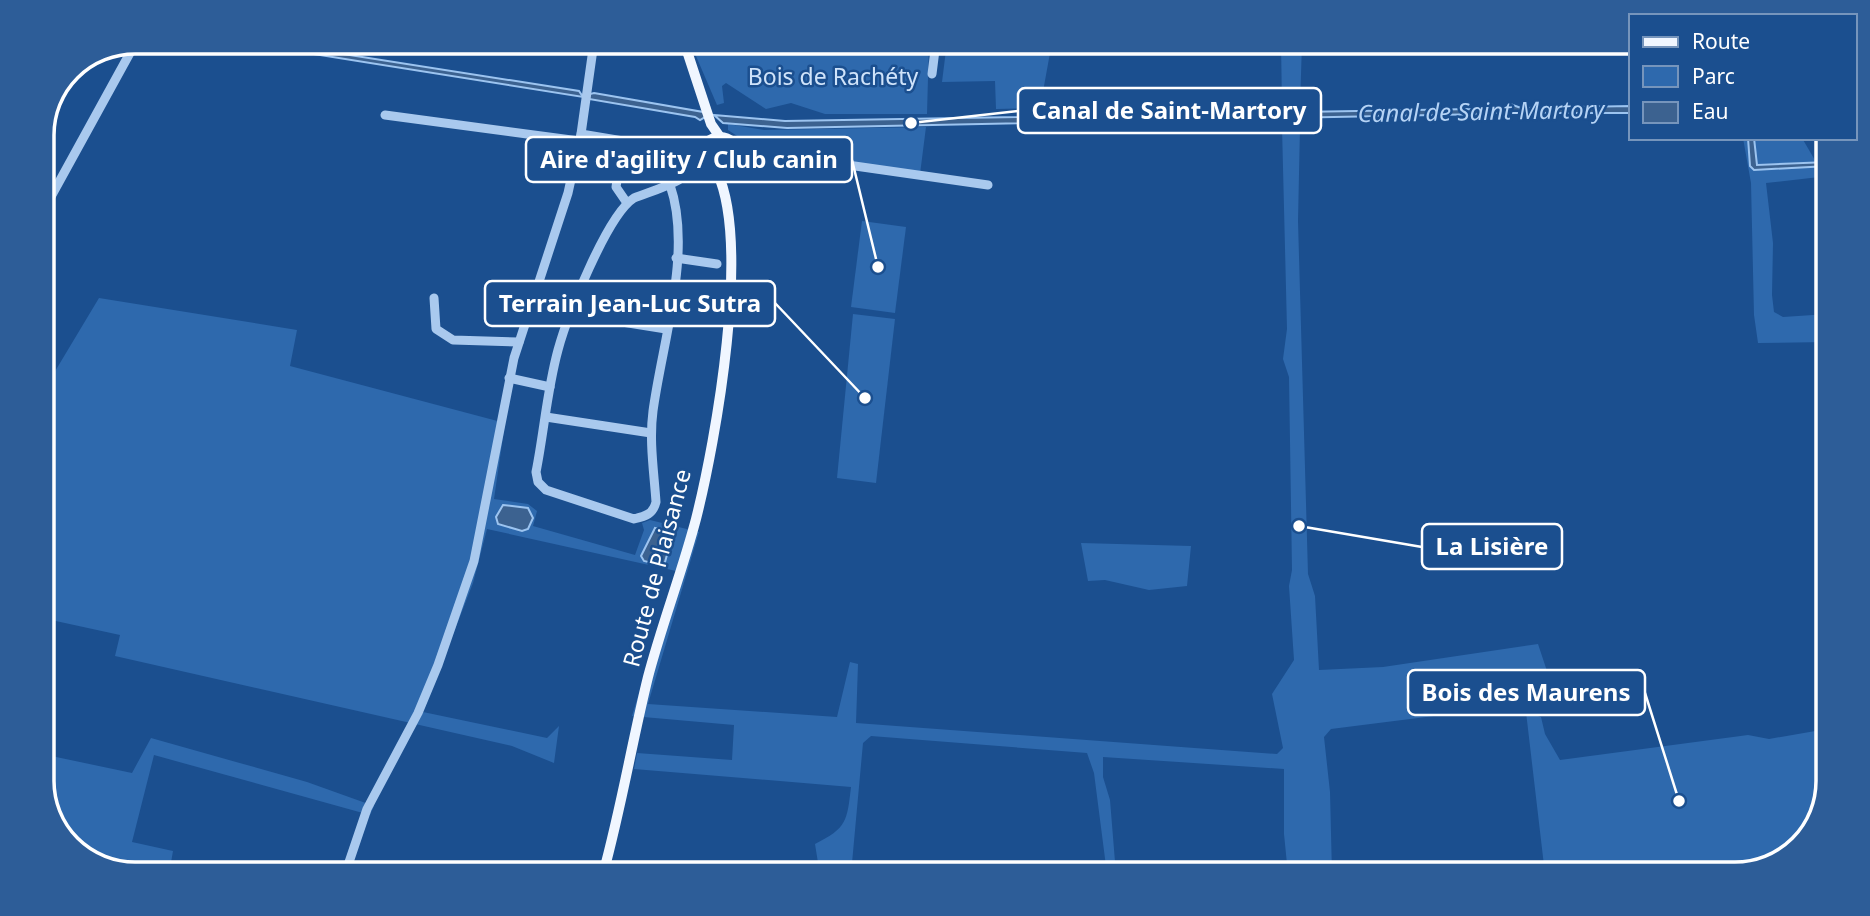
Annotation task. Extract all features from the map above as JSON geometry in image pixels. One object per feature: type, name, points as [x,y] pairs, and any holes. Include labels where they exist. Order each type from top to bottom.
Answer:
[{"type":"main road","points":[[688,54],[715,138]]},
{"type":"main road","points":[[715,138],[730,140],[737,154],[714,167],[705,145],[715,138]]},
{"type":"main road","name":"Route de Plaisance","points":[[606,862],[646,685],[695,522],[705,478],[731,296],[724,187],[714,167]]},
{"type":"street","points":[[349,862],[367,809],[418,713],[458,613],[483,528],[509,378],[568,193],[580,137],[592,54]]},
{"type":"street","points":[[932,74],[934,54]]},
{"type":"street","points":[[54,190],[129,55]]},
{"type":"street","points":[[385,115],[623,141],[666,149],[672,147]]},
{"type":"street","points":[[623,141],[616,187],[627,203]]},
{"type":"street","points":[[737,154],[749,153],[988,185]]},
{"type":"street","points":[[670,185],[677,206],[676,258],[651,433],[656,502],[654,510],[646,516],[634,519],[546,490],[538,482],[536,472],[558,348],[609,226],[627,203],[670,185],[694,171],[714,167]]},
{"type":"street","points":[[676,258],[717,264]]},
{"type":"street","points":[[434,298],[436,329],[453,340],[519,342]]},
{"type":"street","points":[[572,314],[666,329]]},
{"type":"street","points":[[509,378],[550,387]]},
{"type":"street","points":[[546,417],[651,433]]},
{"type":"green space","name":"Bois de Rachéty","points":[[695,54],[929,54],[927,114],[825,114],[791,103],[766,109],[726,83],[722,86],[724,103],[717,105]]},
{"type":"green space","points":[[946,54],[1050,54],[1040,108],[996,109],[995,81],[942,82]]},
{"type":"green space","points":[[1281,54],[1302,54],[1300,107],[1282,107]]},
{"type":"green space","points":[[728,124],[764,130],[926,127],[920,174],[760,151],[728,130]]},
{"type":"green space","points":[[1282,127],[1300,127],[1298,221],[1308,574],[1315,596],[1319,670],[1383,667],[1538,644],[1549,677],[1542,697],[1527,697],[1505,707],[1331,729],[1324,737],[1330,792],[1332,862],[1287,862],[1284,769],[1103,757],[1103,777],[1110,800],[1115,862],[1105,862],[1094,773],[1087,753],[871,736],[863,743],[852,862],[818,862],[815,844],[834,833],[844,822],[851,787],[634,769],[637,753],[732,760],[734,725],[632,716],[676,571],[487,529],[473,583],[423,712],[547,738],[559,726],[554,763],[512,746],[115,656],[120,635],[54,621],[54,373],[99,298],[297,330],[290,366],[505,423],[494,499],[528,504],[537,511],[533,526],[635,555],[644,530],[642,523],[650,520],[699,532],[648,704],[837,717],[850,662],[858,664],[856,723],[1277,754],[1283,748],[1272,694],[1294,660],[1289,586],[1292,570],[1289,377],[1283,359],[1287,329]]},
{"type":"green space","points":[[1743,140],[1748,140],[1750,166],[1754,170],[1816,167],[1816,177],[1766,183],[1773,243],[1774,312],[1783,317],[1816,315],[1816,342],[1758,343],[1754,315],[1751,183]]},
{"type":"green space","points":[[1754,140],[1803,140],[1816,162],[1756,164]]},
{"type":"green space","points":[[862,221],[906,227],[895,313],[851,307]]},
{"type":"green space","points":[[853,314],[895,319],[876,483],[837,478]]},
{"type":"green space","points":[[1081,543],[1191,546],[1187,586],[1149,590],[1105,580],[1088,581]]},
{"type":"green space","points":[[1526,712],[1541,717],[1545,734],[1560,760],[1748,735],[1769,739],[1816,731],[1816,781],[1813,802],[1799,830],[1784,845],[1766,856],[1735,862],[1544,862]]},
{"type":"green space","points":[[151,738],[307,782],[374,806],[370,815],[154,755],[132,842],[173,851],[171,862],[124,861],[90,848],[68,826],[56,797],[54,757],[132,773]]},
{"type":"water","points":[[313,54],[343,54],[579,91],[583,97]]},
{"type":"water","points":[[590,94],[703,112],[705,117],[700,120],[589,99]]},
{"type":"water","points":[[1510,104],[1521,108],[1629,106],[1629,113],[1492,113],[1494,109],[1508,108]]},
{"type":"water","points":[[1485,110],[1485,114],[787,128],[723,123],[714,115],[785,121]]},
{"type":"water","points":[[1748,140],[1754,140],[1757,165],[1816,163],[1816,167],[1754,170],[1750,166]]},
{"type":"water","points":[[503,505],[528,508],[533,518],[528,529],[522,531],[498,524],[496,517]]},
{"type":"water","points":[[655,528],[673,533],[665,562],[660,565],[644,561],[641,556]]},
{"type":"place","name":"Canal de Saint-Martory","points":[[911,123]]},
{"type":"place","name":"Aire d'agility / Club canin","points":[[878,267]]},
{"type":"place","name":"Terrain Jean-Luc Sutra","points":[[865,398]]},
{"type":"place","name":"La Lisière","points":[[1299,526]]},
{"type":"place","name":"Bois des Maurens","points":[[1679,801]]}]
